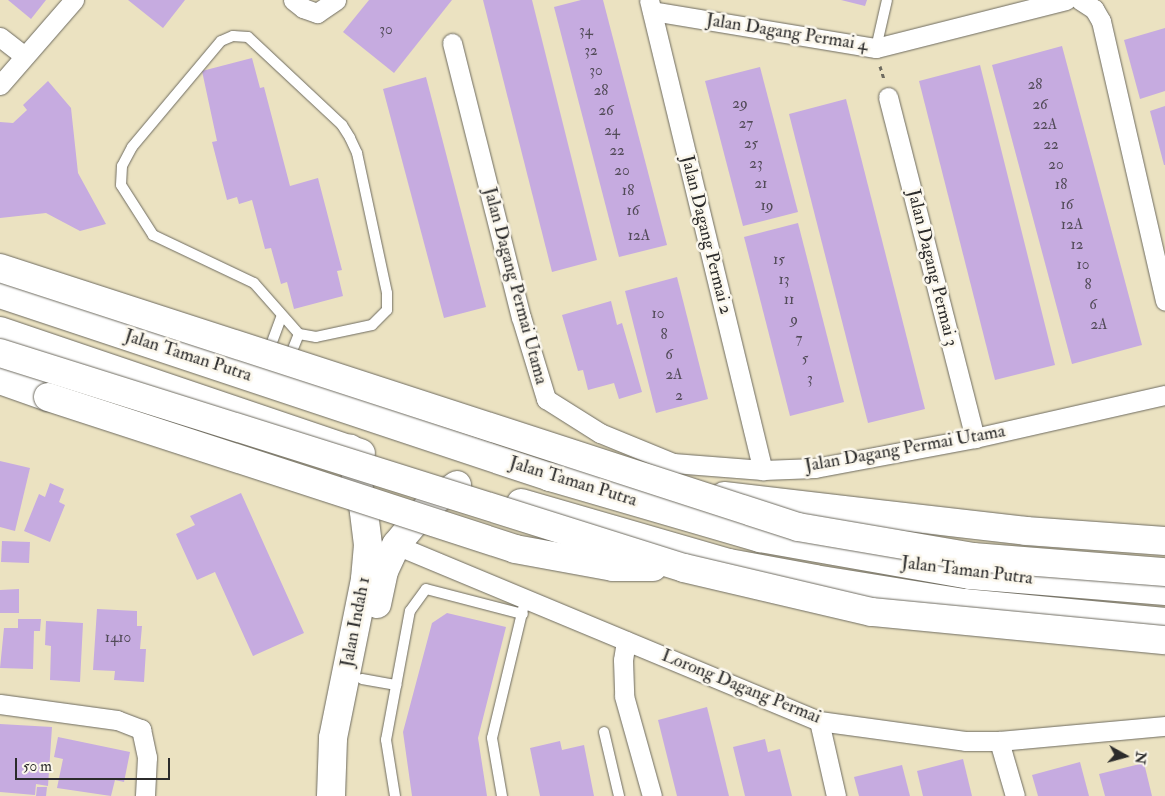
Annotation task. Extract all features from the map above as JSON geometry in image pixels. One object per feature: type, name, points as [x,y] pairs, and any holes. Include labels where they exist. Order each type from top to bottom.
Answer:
[{"type":"main road","points":[[0,268],[798,527],[973,557],[1165,572]]},
{"type":"main road","name":"Jalan Taman Putra","points":[[0,294],[276,378],[550,477],[760,538],[970,575],[1165,590]]},
{"type":"main road","name":"Jalan Taman Putra","points":[[0,332],[457,485],[729,563],[964,603],[1165,622]]},
{"type":"main road","points":[[0,353],[684,568],[872,612],[1165,640]]},
{"type":"main road","points":[[0,380],[515,549],[613,567],[684,568]]},
{"type":"main road","name":"Jalan Indah 1","points":[[330,796],[333,738],[365,578],[368,545],[364,512],[350,449]]},
{"type":"main road","points":[[550,477],[963,524],[1165,541]]},
{"type":"main road","name":"Jalan Indah 1","points":[[349,796],[350,738],[384,571],[396,545],[430,504],[457,485]]},
{"type":"street","points":[[0,85],[23,55],[74,0]]},
{"type":"street","points":[[293,0],[303,8],[317,13],[336,0]]},
{"type":"street","name":"Jalan Dagang Permai 4","points":[[651,6],[876,48],[1066,0]]},
{"type":"street","points":[[1080,0],[1094,9],[1101,21],[1165,301]]},
{"type":"street","name":"Jalan Dagang Permai 2","points":[[651,6],[763,470]]},
{"type":"street","points":[[0,37],[23,55]]},
{"type":"street","name":"Jalan Dagang Permai Utama","points":[[452,43],[521,317],[546,399],[600,433],[673,463],[763,470],[815,468],[976,438],[1165,395]]},
{"type":"street","name":"Jalan Dagang Permai 3","points":[[888,97],[976,438]]},
{"type":"street","name":"Lorong Dagang Permai","points":[[396,545],[523,606],[626,641],[819,721],[965,741],[999,741],[1165,726]]},
{"type":"street","points":[[626,641],[622,660],[624,696],[652,796]]},
{"type":"street","points":[[0,704],[117,720],[141,729],[147,757],[144,796]]},
{"type":"street","points":[[819,721],[836,796]]},
{"type":"street","points":[[999,741],[1015,796]]},
{"type":"lane","points":[[876,48],[887,0]]},
{"type":"lane","points":[[233,36],[248,37],[342,125],[357,153],[387,293],[387,310],[372,325],[316,337],[299,334],[282,315],[254,283],[153,235],[122,185],[122,166],[132,146],[221,40],[233,36]]},
{"type":"lane","points":[[276,378],[282,315]]},
{"type":"lane","points":[[276,378],[299,334]]},
{"type":"lane","points":[[395,796],[386,740],[410,611],[426,589],[523,606],[492,738],[502,796]]},
{"type":"lane","points":[[362,679],[396,685]]},
{"type":"lane","points":[[604,732],[619,796]]},
{"type":"path","points":[[876,48],[888,97]]},
{"type":"building","points":[[8,0],[46,0],[31,19]]},
{"type":"building","points":[[128,0],[185,0],[163,28]]},
{"type":"building","points":[[369,0],[452,0],[394,73],[343,32]]},
{"type":"building","points":[[483,0],[532,0],[597,260],[552,272]]},
{"type":"building","points":[[581,0],[603,0],[667,245],[619,257],[554,7]]},
{"type":"building","points":[[841,0],[867,0],[865,6]]},
{"type":"building","points":[[1165,28],[1165,91],[1140,99],[1124,40]]},
{"type":"building","points":[[1062,46],[1142,345],[1072,364],[992,65]]},
{"type":"building","points":[[252,58],[260,88],[264,87],[290,186],[318,178],[342,270],[337,271],[343,296],[294,309],[287,282],[281,284],[271,248],[265,249],[252,200],[239,204],[237,197],[227,200],[212,142],[217,141],[202,71]]},
{"type":"building","points":[[980,65],[1055,365],[995,380],[919,81]]},
{"type":"building","points":[[760,67],[798,212],[743,226],[705,81]]},
{"type":"building","points":[[426,77],[486,307],[444,318],[383,89]]},
{"type":"building","points":[[48,81],[71,108],[78,173],[106,224],[80,231],[46,213],[0,218],[0,122],[13,123],[27,110],[23,105]]},
{"type":"building","points":[[846,99],[925,409],[868,423],[789,114]]},
{"type":"building","points":[[1165,106],[1165,165],[1164,165],[1150,111]]},
{"type":"building","points":[[798,223],[844,402],[790,416],[744,237]]},
{"type":"building","points":[[677,277],[708,399],[656,413],[625,291]]},
{"type":"building","points":[[611,301],[617,325],[622,323],[642,392],[619,399],[614,383],[588,390],[583,370],[578,371],[562,315]]},
{"type":"building","points":[[0,461],[30,468],[15,531],[0,527]]},
{"type":"building","points":[[50,483],[64,489],[59,502],[65,505],[50,542],[24,531],[39,494],[45,497]]},
{"type":"building","points":[[241,493],[304,633],[253,656],[215,572],[197,580],[176,534],[195,525],[190,516]]},
{"type":"building","points":[[2,541],[30,542],[29,563],[1,562]]},
{"type":"building","points":[[19,589],[19,613],[0,613],[0,590]]},
{"type":"building","points":[[97,609],[137,611],[137,626],[142,626],[140,649],[146,649],[144,682],[114,680],[115,671],[93,670]]},
{"type":"building","points":[[447,613],[506,627],[478,738],[487,796],[412,796],[403,732],[432,623]]},
{"type":"building","points":[[18,619],[41,619],[40,631],[34,631],[33,669],[0,668],[4,628],[18,628]]},
{"type":"building","points":[[46,621],[83,623],[80,682],[50,680],[51,646],[45,645]]},
{"type":"building","points":[[707,707],[729,796],[677,796],[658,720]]},
{"type":"building","points":[[0,724],[52,727],[48,786],[36,784],[35,795],[0,792]]},
{"type":"building","points":[[58,737],[130,752],[124,782],[115,780],[111,796],[57,788],[63,759],[54,757]]},
{"type":"building","points":[[765,739],[768,752],[780,749],[792,796],[745,796],[733,747]]},
{"type":"building","points":[[560,741],[562,750],[584,745],[594,796],[540,796],[530,748]]},
{"type":"building","points":[[963,759],[972,796],[923,796],[917,771]]},
{"type":"building","points":[[1080,762],[1089,796],[1038,796],[1032,775]]},
{"type":"building","points":[[1144,763],[1152,796],[1105,796],[1099,774]]},
{"type":"building","points":[[902,765],[910,796],[859,796],[854,777]]},
{"type":"building","points":[[37,787],[47,787],[46,796],[36,796]]}]
